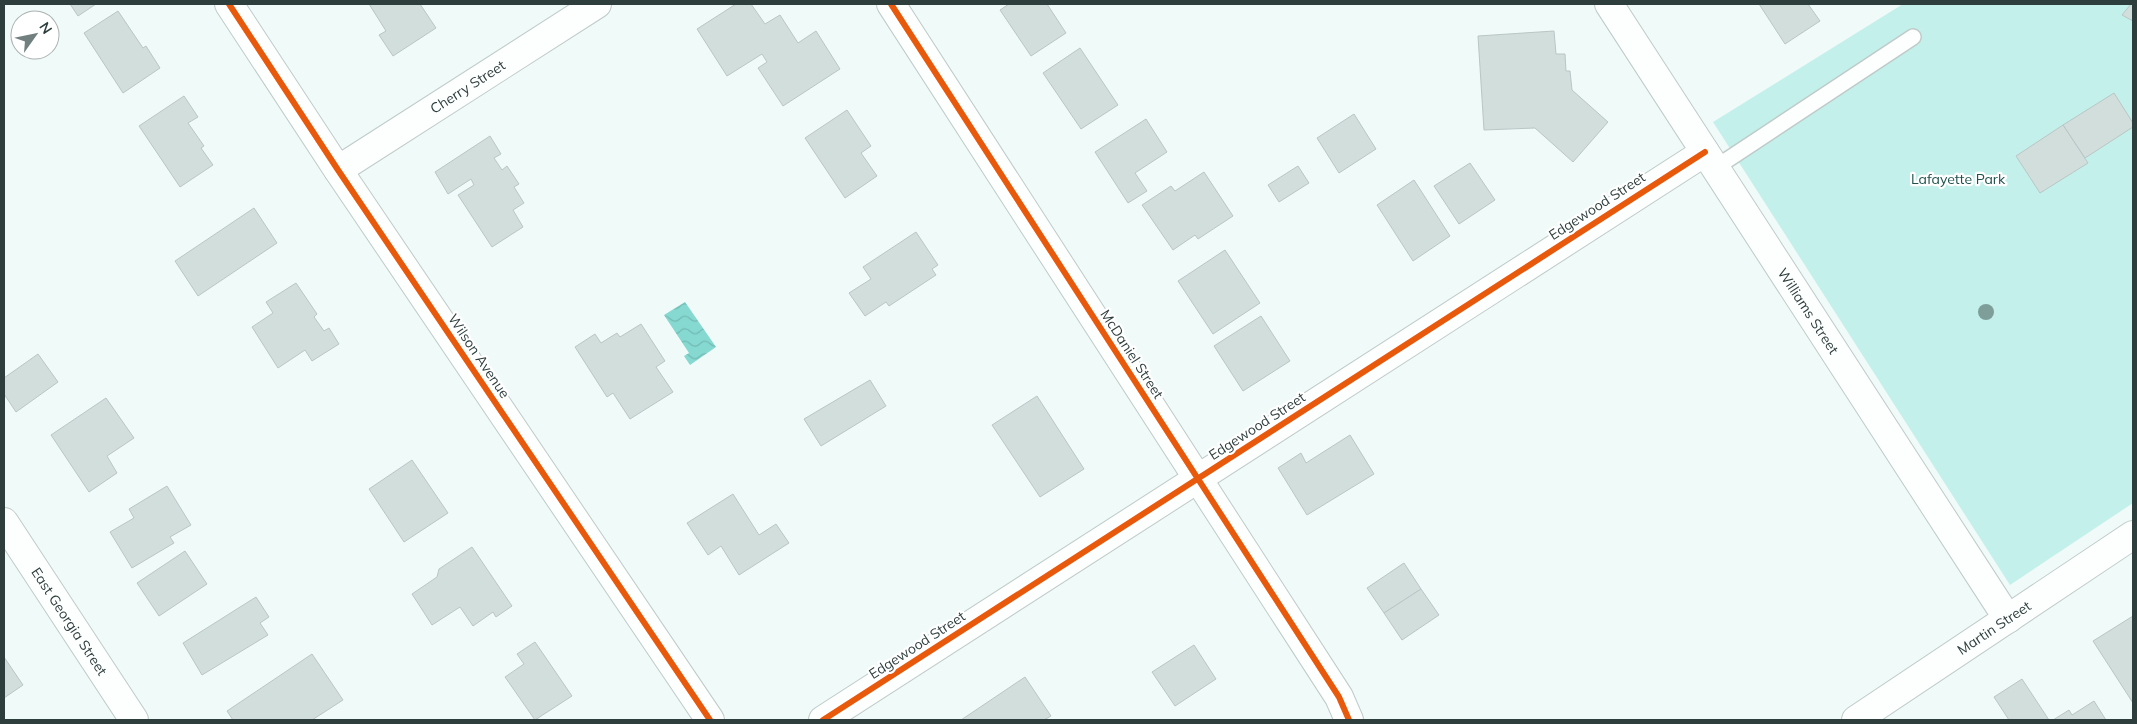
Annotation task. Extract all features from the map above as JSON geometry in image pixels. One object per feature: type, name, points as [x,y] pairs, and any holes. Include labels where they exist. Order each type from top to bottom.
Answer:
[{"type":"street","name":"Wilson Avenue","points":[[229,4],[338,170],[710,720]]},
{"type":"street","name":"Cherry Street","points":[[338,170],[597,4]]},
{"type":"street","name":"McDaniel Street","points":[[891,4],[1339,697],[1349,720]]},
{"type":"street","name":"Williams Street","points":[[1609,4],[2008,619]]},
{"type":"street","name":"Edgewood Street","points":[[823,720],[1198,479],[1710,160]]},
{"type":"street","name":"East Georgia Street","points":[[4,522],[134,720]]},
{"type":"street","name":"Martin Street","points":[[1856,720],[2133,535]]},
{"type":"lane","points":[[1710,160],[1913,37]]},
{"type":"green space","name":"Lafayette Park","points":[[1903,4],[2133,4],[2133,503],[2010,585],[1713,122]]},
{"type":"water","points":[[685,302],[716,347],[690,365],[684,356],[689,353],[664,315]]},
{"type":"building","points":[[70,4],[96,4],[78,16]]},
{"type":"building","points":[[369,4],[420,4],[436,28],[393,56],[379,35],[386,31]]},
{"type":"building","points":[[736,4],[751,4],[765,24],[780,15],[798,43],[816,31],[840,69],[783,106],[758,68],[767,62],[762,54],[727,76],[697,29]]},
{"type":"building","points":[[1009,4],[1047,4],[1066,33],[1031,56],[1000,10]]},
{"type":"building","points":[[1759,4],[1808,4],[1820,21],[1785,44]]},
{"type":"building","points":[[2133,4],[2133,21],[2122,15]]},
{"type":"building","points":[[118,11],[143,48],[146,46],[160,68],[123,93],[84,33]]},
{"type":"building","points":[[1554,31],[1556,54],[1565,54],[1566,71],[1570,71],[1572,90],[1608,122],[1573,162],[1535,128],[1484,130],[1478,36]]},
{"type":"building","points":[[1080,48],[1118,105],[1081,129],[1043,73]]},
{"type":"building","points":[[2114,93],[2133,123],[2133,127],[2085,158],[2063,125]]},
{"type":"building","points":[[184,96],[198,117],[188,123],[204,146],[201,148],[213,165],[180,187],[139,126]]},
{"type":"building","points":[[847,110],[871,146],[861,153],[877,176],[845,198],[805,138]]},
{"type":"building","points":[[1354,114],[1376,149],[1339,173],[1317,138]]},
{"type":"building","points":[[1146,119],[1167,152],[1135,173],[1147,191],[1128,203],[1095,152]]},
{"type":"building","points":[[2063,125],[2088,163],[2040,193],[2016,156]]},
{"type":"building","points":[[490,136],[501,154],[494,158],[502,170],[507,166],[519,184],[514,187],[524,203],[513,210],[523,227],[492,247],[458,195],[474,185],[471,179],[448,194],[435,172]]},
{"type":"building","points":[[1470,163],[1495,200],[1459,224],[1434,186]]},
{"type":"building","points":[[1298,166],[1309,183],[1279,202],[1268,185]]},
{"type":"building","points":[[1204,172],[1233,216],[1198,239],[1195,235],[1173,250],[1142,205],[1171,186],[1175,191]]},
{"type":"building","points":[[1414,180],[1450,236],[1413,261],[1377,205]]},
{"type":"building","points":[[254,208],[277,243],[198,296],[175,261]]},
{"type":"building","points":[[916,232],[938,265],[932,269],[936,275],[889,306],[886,302],[865,316],[849,293],[871,279],[863,267]]},
{"type":"building","points":[[1225,250],[1260,303],[1213,334],[1178,281]]},
{"type":"building","points":[[296,283],[317,314],[314,317],[324,331],[329,328],[339,344],[312,361],[305,350],[278,368],[252,327],[273,313],[266,302]]},
{"type":"building","points":[[1261,316],[1290,361],[1243,391],[1214,346]]},
{"type":"building","points":[[641,324],[665,361],[656,367],[673,392],[630,419],[613,393],[607,397],[575,347],[595,334],[601,343],[617,333],[620,337]]},
{"type":"building","points":[[38,354],[58,382],[16,412],[4,394],[4,378]]},
{"type":"building","points":[[870,380],[886,406],[821,446],[804,419]]},
{"type":"building","points":[[1037,396],[1084,469],[1040,497],[992,425]]},
{"type":"building","points":[[106,398],[134,438],[107,456],[117,473],[89,492],[51,435]]},
{"type":"building","points":[[1350,435],[1374,474],[1307,515],[1278,468],[1301,453],[1306,463]]},
{"type":"building","points":[[412,460],[448,513],[404,542],[369,489]]},
{"type":"building","points":[[167,486],[191,525],[170,537],[174,543],[132,568],[110,532],[134,518],[129,509]]},
{"type":"building","points":[[733,494],[759,535],[776,524],[789,543],[739,575],[721,546],[708,555],[687,523]]},
{"type":"building","points":[[472,547],[512,606],[496,617],[493,612],[473,626],[460,607],[432,625],[412,594],[437,577],[439,569]]},
{"type":"building","points":[[185,551],[207,584],[159,616],[137,583]]},
{"type":"building","points":[[1404,563],[1421,589],[1384,613],[1367,588]]},
{"type":"building","points":[[1421,589],[1439,615],[1402,640],[1384,613]]},
{"type":"building","points":[[256,597],[269,617],[260,623],[268,635],[202,675],[183,643]]},
{"type":"building","points":[[2133,616],[2133,703],[2093,641]]},
{"type":"building","points":[[535,642],[572,696],[535,720],[505,677],[524,664],[517,654]]},
{"type":"building","points":[[1194,645],[1216,679],[1175,706],[1152,672]]},
{"type":"building","points":[[312,654],[343,700],[312,720],[233,720],[227,711]]},
{"type":"building","points":[[4,657],[23,685],[4,698]]},
{"type":"building","points":[[1025,677],[1051,716],[1044,720],[961,720]]},
{"type":"building","points":[[2022,679],[2049,720],[2009,720],[1994,697]]},
{"type":"building","points":[[2094,701],[2106,720],[2053,720],[2069,710],[2072,715]]},
{"type":"cycle path","points":[[229,4],[338,170],[710,720]]},
{"type":"cycle path","points":[[891,4],[1339,697],[1349,720]]},
{"type":"cycle path","points":[[823,720],[1705,152]]}]
